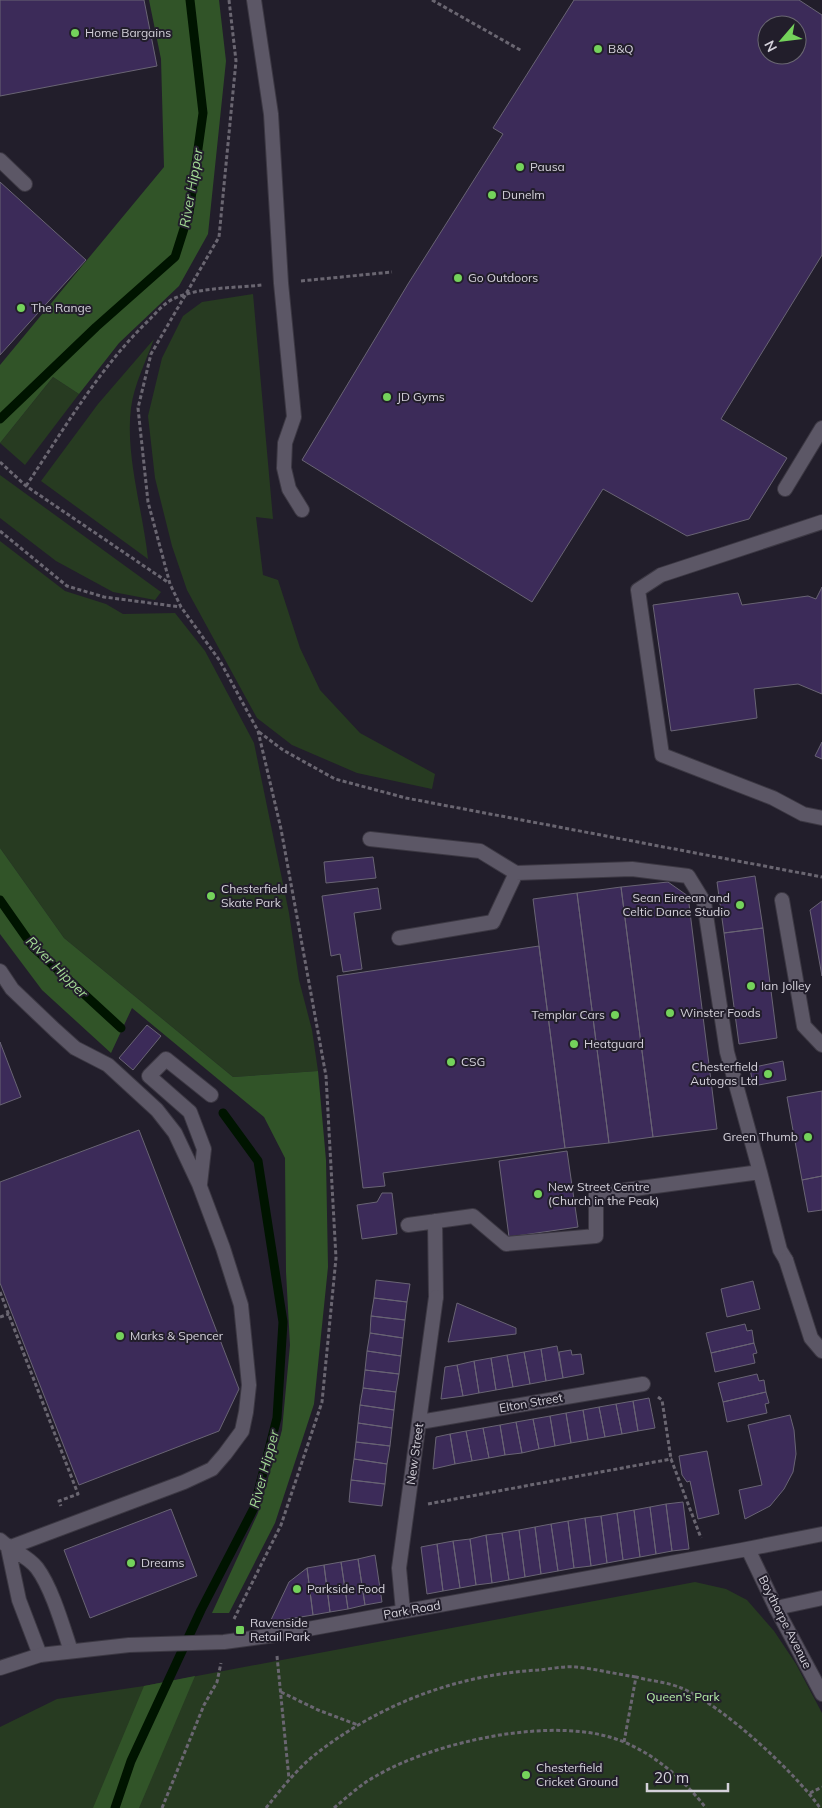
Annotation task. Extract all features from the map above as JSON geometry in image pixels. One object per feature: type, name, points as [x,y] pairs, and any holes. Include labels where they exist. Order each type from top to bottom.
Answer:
[{"type":"street","points":[[254,0],[271,114],[282,283],[294,417],[285,443],[284,468],[290,489],[302,510]]},
{"type":"street","points":[[0,160],[25,184]]},
{"type":"street","points":[[786,488],[822,428]]},
{"type":"street","points":[[822,522],[661,575],[638,590],[662,755],[773,798],[803,814],[822,818]]},
{"type":"street","points":[[370,839],[480,850],[516,873],[632,870],[688,876],[704,902],[727,1052],[780,1250],[786,1260],[811,1338],[822,1351]]},
{"type":"street","points":[[399,938],[493,922],[516,873]]},
{"type":"street","points":[[782,900],[804,1026],[822,1045]]},
{"type":"street","points":[[0,971],[12,989],[68,1042],[108,1065],[157,1110],[175,1133],[200,1184],[241,1306],[249,1385],[242,1430],[234,1444],[212,1469],[184,1482],[68,1525],[4,1544]]},
{"type":"street","points":[[200,1184],[204,1149],[190,1112],[149,1076],[166,1059],[211,1094]]},
{"type":"street","points":[[408,1225],[473,1216],[506,1244],[596,1236],[596,1194],[760,1172]]},
{"type":"street","name":"New Street","points":[[403,1611],[398,1568],[420,1422],[436,1297],[435,1221]]},
{"type":"street","name":"Elton Street","points":[[420,1422],[643,1384]]},
{"type":"street","name":"Park Road","points":[[0,1668],[40,1655],[152,1644],[224,1642],[275,1634],[822,1534]]},
{"type":"street","points":[[4,1544],[24,1555],[38,1569],[56,1608],[71,1652]]},
{"type":"street","points":[[4,1544],[19,1600],[40,1655]]},
{"type":"street","name":"Boythorpe Avenue","points":[[748,1549],[776,1608],[822,1694]]},
{"type":"street","points":[[776,1608],[822,1598]]},
{"type":"path","points":[[162,1808],[204,1704],[217,1682],[224,1642],[281,1525],[322,1402],[336,1258],[326,1076],[281,829],[258,731],[220,661],[181,608],[170,584],[148,502],[138,408],[151,354],[219,237],[236,61],[230,0]]},
{"type":"path","points":[[432,0],[522,51]]},
{"type":"path","points":[[26,486],[83,400],[134,334],[173,299],[187,293]]},
{"type":"path","points":[[0,462],[26,486],[170,584]]},
{"type":"path","points":[[0,530],[66,586],[104,597],[181,608]]},
{"type":"path","points":[[258,731],[283,750],[335,779],[406,798],[822,877]]},
{"type":"path","points":[[0,1292],[78,1494],[59,1501],[68,1525]]},
{"type":"path","points":[[0,1317],[8,1314]]},
{"type":"path","points":[[643,1384],[662,1400],[671,1459],[708,1556]]},
{"type":"path","points":[[407,1507],[671,1459]]},
{"type":"path","points":[[275,1634],[289,1780]]},
{"type":"path","points":[[266,1808],[289,1780],[320,1751],[388,1709],[468,1679],[518,1671],[575,1667],[636,1677],[681,1688],[710,1704],[741,1728],[810,1794],[820,1808]]},
{"type":"path","points":[[624,1742],[636,1677]]},
{"type":"path","points":[[281,1692],[318,1710],[358,1726]]},
{"type":"path","points":[[334,1808],[376,1776],[432,1752],[487,1737],[570,1729],[624,1742],[664,1765],[695,1794],[706,1808]]},
{"type":"path","points":[[810,1794],[822,1787]]},
{"type":"green space","points":[[149,0],[219,0],[226,61],[208,234],[179,286],[119,343],[79,394],[53,377],[0,443],[0,365],[164,167],[161,59]]},
{"type":"green space","points":[[253,294],[273,519],[256,517],[263,575],[278,580],[300,648],[320,690],[360,733],[435,774],[432,789],[357,773],[292,745],[257,718],[187,590],[172,546],[155,478],[148,416],[162,358],[183,316],[202,302]]},
{"type":"green space","points":[[154,339],[135,391],[131,408],[130,426],[132,464],[148,559],[41,481],[98,404]]},
{"type":"green space","points":[[53,377],[79,394],[25,465],[0,443]]},
{"type":"green space","points":[[0,475],[161,592],[155,600],[113,592],[56,561],[0,518]]},
{"type":"green space","points":[[0,541],[65,591],[106,604],[123,614],[175,613],[205,651],[254,743],[289,913],[299,980],[312,1030],[318,1071],[233,1077],[64,938],[0,848]]},
{"type":"green space","points":[[0,848],[64,938],[233,1077],[318,1071],[326,1160],[328,1267],[314,1404],[275,1523],[229,1613],[212,1613],[258,1513],[282,1430],[290,1345],[286,1272],[285,1158],[264,1117],[132,1008],[111,1053],[42,990],[0,934]]},
{"type":"green space","name":"Queen's Park","points":[[695,1582],[726,1589],[747,1600],[774,1631],[796,1664],[822,1713],[822,1808],[0,1808],[0,1727],[57,1699],[144,1686]]},
{"type":"green space","points":[[195,1676],[139,1808],[93,1808],[144,1686]]},
{"type":"building","name":"Home Bargains","points":[[0,0],[144,0],[157,66],[0,96]]},
{"type":"building","points":[[574,0],[799,0],[822,15],[822,255],[721,419],[787,458],[749,519],[687,536],[603,489],[532,602],[302,460],[408,284],[503,134],[493,128]]},
{"type":"building","name":"The Range","points":[[0,182],[86,260],[0,355]]},
{"type":"building","points":[[822,587],[822,694],[798,684],[754,689],[757,718],[671,731],[653,605],[738,593],[742,605],[808,596],[816,599]]},
{"type":"building","points":[[822,742],[822,759],[815,756]]},
{"type":"building","points":[[373,857],[376,878],[326,883],[324,862]]},
{"type":"building","name":"Sean Eireean and Celtic Dance Studio","points":[[755,876],[763,928],[724,933],[717,882]]},
{"type":"building","name":"Winster Foods","points":[[668,882],[688,896],[717,1129],[653,1137],[621,887]]},
{"type":"building","name":"Templar Cars","points":[[621,887],[653,1137],[609,1143],[577,893]]},
{"type":"building","points":[[378,888],[381,909],[354,913],[362,969],[343,972],[340,954],[331,956],[322,896]]},
{"type":"building","name":"Heatguard","points":[[577,893],[609,1143],[565,1148],[533,899]]},
{"type":"building","points":[[822,901],[822,976],[810,910]]},
{"type":"building","name":"Ian Jolley","points":[[763,928],[777,1038],[739,1044],[724,933]]},
{"type":"building","name":"CSG","points":[[539,946],[565,1148],[383,1173],[385,1186],[363,1188],[337,976]]},
{"type":"building","points":[[147,1025],[161,1036],[133,1070],[119,1058]]},
{"type":"building","points":[[0,1042],[21,1097],[0,1105]]},
{"type":"building","name":"Chesterfield Autogas Ltd","points":[[783,1061],[786,1080],[753,1086],[750,1068]]},
{"type":"building","name":"Green Thumb","points":[[822,1091],[822,1176],[802,1180],[787,1097]]},
{"type":"building","name":"Marks & Spencer","points":[[139,1130],[239,1389],[219,1431],[79,1485],[0,1283],[0,1182]]},
{"type":"building","name":"New Street Centre (Church in the Peak)","points":[[567,1151],[578,1227],[509,1237],[499,1161]]},
{"type":"building","points":[[822,1176],[822,1210],[808,1212],[802,1180]]},
{"type":"building","points":[[382,1193],[392,1193],[397,1234],[362,1239],[357,1205],[377,1202]]},
{"type":"building","points":[[376,1280],[410,1284],[407,1302],[374,1298]]},
{"type":"building","points":[[753,1281],[760,1309],[727,1317],[721,1289]]},
{"type":"building","points":[[374,1298],[407,1302],[405,1320],[371,1316]]},
{"type":"building","points":[[457,1303],[516,1328],[516,1334],[448,1342]]},
{"type":"building","points":[[371,1316],[405,1320],[403,1338],[370,1333]]},
{"type":"building","points":[[745,1324],[747,1331],[752,1330],[754,1343],[711,1353],[706,1333]]},
{"type":"building","points":[[370,1333],[403,1338],[401,1356],[367,1351]]},
{"type":"building","points":[[754,1343],[757,1353],[753,1354],[755,1363],[715,1372],[711,1353]]},
{"type":"building","points":[[557,1346],[563,1378],[546,1381],[541,1349]]},
{"type":"building","points":[[541,1349],[546,1381],[530,1384],[524,1352]]},
{"type":"building","points":[[571,1350],[572,1355],[581,1354],[584,1374],[563,1378],[559,1352]]},
{"type":"building","points":[[367,1351],[401,1356],[399,1374],[365,1370]]},
{"type":"building","points":[[524,1352],[530,1384],[513,1387],[507,1355]]},
{"type":"building","points":[[507,1355],[513,1387],[496,1390],[491,1358]]},
{"type":"building","points":[[491,1358],[496,1390],[479,1393],[474,1361]]},
{"type":"building","points":[[474,1361],[479,1393],[463,1396],[457,1365]]},
{"type":"building","points":[[457,1365],[463,1396],[441,1399],[445,1367]]},
{"type":"building","points":[[365,1370],[399,1374],[396,1392],[363,1388]]},
{"type":"building","points":[[757,1374],[759,1381],[764,1380],[766,1392],[723,1402],[718,1383]]},
{"type":"building","points":[[363,1388],[396,1392],[394,1410],[360,1405]]},
{"type":"building","points":[[766,1392],[769,1403],[765,1404],[767,1413],[727,1422],[723,1402]]},
{"type":"building","points":[[649,1398],[655,1428],[638,1431],[633,1401]]},
{"type":"building","points":[[633,1401],[638,1431],[622,1434],[616,1404]]},
{"type":"building","points":[[616,1404],[622,1434],[605,1437],[599,1407]]},
{"type":"building","points":[[360,1405],[394,1410],[392,1428],[358,1423]]},
{"type":"building","points":[[599,1407],[605,1437],[588,1440],[583,1410]]},
{"type":"building","points":[[583,1410],[588,1440],[571,1443],[566,1413]]},
{"type":"building","points":[[566,1413],[571,1443],[555,1446],[550,1416]]},
{"type":"building","points":[[790,1415],[794,1430],[796,1454],[793,1472],[784,1489],[770,1506],[745,1519],[739,1490],[762,1485],[748,1425]]},
{"type":"building","points":[[550,1416],[555,1446],[539,1449],[533,1419]]},
{"type":"building","points":[[533,1419],[539,1449],[522,1453],[516,1422]]},
{"type":"building","points":[[516,1422],[522,1453],[505,1455],[500,1425]]},
{"type":"building","points":[[358,1423],[392,1428],[390,1446],[356,1442]]},
{"type":"building","points":[[500,1425],[505,1455],[489,1458],[483,1428]]},
{"type":"building","points":[[483,1428],[489,1458],[472,1461],[466,1431]]},
{"type":"building","points":[[466,1431],[472,1461],[455,1464],[450,1434]]},
{"type":"building","points":[[450,1434],[455,1464],[433,1469],[436,1437]]},
{"type":"building","points":[[356,1442],[390,1446],[387,1464],[354,1459]]},
{"type":"building","points":[[707,1451],[719,1514],[698,1519],[690,1481],[687,1482],[682,1475],[679,1456]]},
{"type":"building","points":[[354,1459],[387,1464],[385,1484],[351,1480]]},
{"type":"building","points":[[351,1480],[385,1484],[382,1506],[349,1502]]},
{"type":"building","points":[[683,1502],[689,1549],[672,1551],[666,1504]]},
{"type":"building","points":[[666,1504],[672,1551],[656,1554],[650,1507]]},
{"type":"building","points":[[650,1507],[656,1554],[640,1557],[634,1510]]},
{"type":"building","name":"Dreams","points":[[171,1509],[197,1576],[90,1618],[64,1550]]},
{"type":"building","points":[[634,1510],[640,1557],[623,1560],[617,1513]]},
{"type":"building","points":[[617,1513],[623,1560],[607,1563],[601,1516]]},
{"type":"building","points":[[601,1516],[607,1563],[591,1566],[585,1518]]},
{"type":"building","points":[[585,1518],[591,1566],[574,1568],[568,1521]]},
{"type":"building","points":[[568,1521],[574,1568],[558,1571],[551,1524]]},
{"type":"building","points":[[551,1524],[558,1571],[541,1574],[535,1527]]},
{"type":"building","points":[[535,1527],[541,1574],[525,1577],[519,1530]]},
{"type":"building","points":[[519,1530],[525,1577],[509,1580],[502,1533]]},
{"type":"building","points":[[502,1533],[509,1580],[492,1583],[486,1535]]},
{"type":"building","points":[[486,1535],[492,1583],[476,1585],[470,1539]]},
{"type":"building","points":[[470,1539],[476,1585],[460,1588],[453,1541]]},
{"type":"building","points":[[453,1541],[460,1588],[443,1591],[437,1544]]},
{"type":"building","points":[[437,1544],[443,1591],[427,1594],[421,1547]]},
{"type":"building","points":[[375,1555],[382,1602],[365,1605],[358,1559]]},
{"type":"building","points":[[358,1559],[365,1605],[348,1609],[341,1562]]},
{"type":"building","points":[[341,1562],[348,1609],[330,1612],[324,1565]]},
{"type":"building","points":[[324,1565],[330,1612],[313,1615],[307,1568]]},
{"type":"building","points":[[307,1568],[313,1615],[270,1622],[289,1582]]},
{"type":"waterway","name":"River Hipper","points":[[0,419],[96,327],[175,257],[189,213],[203,113],[190,0]]},
{"type":"waterway","name":"River Hipper","points":[[0,900],[33,947],[121,1028]]},
{"type":"waterway","name":"River Hipper","points":[[115,1808],[131,1761],[201,1610],[254,1508],[277,1418],[283,1322],[258,1161],[223,1113]]},
{"type":"place","name":"Home Bargains","points":[[75,33]]},
{"type":"place","name":"B&Q","points":[[598,49]]},
{"type":"place","name":"Pausa","points":[[520,167]]},
{"type":"place","name":"Dunelm","points":[[492,195]]},
{"type":"place","name":"Go Outdoors","points":[[458,278]]},
{"type":"place","name":"The Range","points":[[21,308]]},
{"type":"place","name":"JD Gyms","points":[[387,397]]},
{"type":"place","name":"Chesterfield Skate Park","points":[[211,896]]},
{"type":"place","name":"Sean Eireean and Celtic Dance Studio","points":[[740,905]]},
{"type":"place","name":"Ian Jolley","points":[[751,986]]},
{"type":"place","name":"Winster Foods","points":[[670,1013]]},
{"type":"place","name":"Templar Cars","points":[[615,1015]]},
{"type":"place","name":"Heatguard","points":[[574,1044]]},
{"type":"place","name":"CSG","points":[[451,1062]]},
{"type":"place","name":"Chesterfield Autogas Ltd","points":[[768,1074]]},
{"type":"place","name":"Green Thumb","points":[[808,1137]]},
{"type":"place","name":"New Street Centre (Church in the Peak)","points":[[538,1194]]},
{"type":"place","name":"Marks & Spencer","points":[[120,1336]]},
{"type":"place","name":"Dreams","points":[[131,1563]]},
{"type":"place","name":"Parkside Food","points":[[297,1589]]},
{"type":"place","name":"Ravenside Retail Park","points":[[240,1630]]},
{"type":"place","name":"Chesterfield Cricket Ground","points":[[526,1775]]}]
